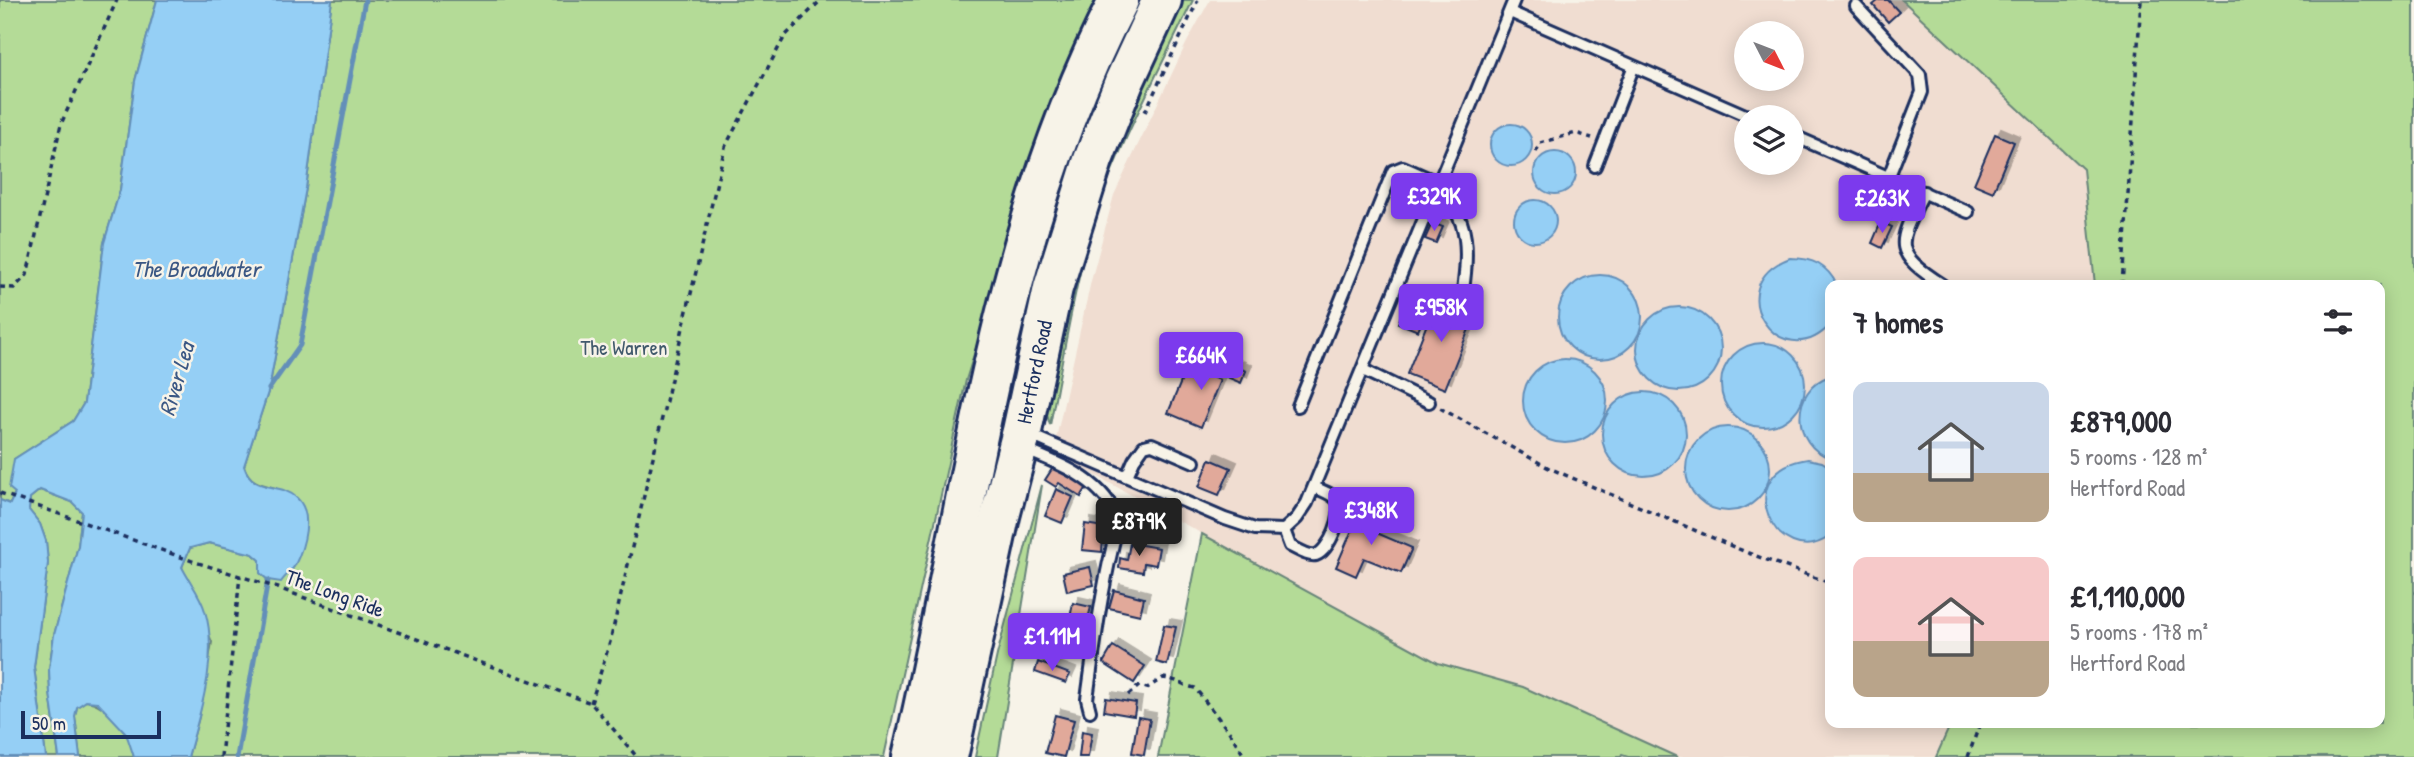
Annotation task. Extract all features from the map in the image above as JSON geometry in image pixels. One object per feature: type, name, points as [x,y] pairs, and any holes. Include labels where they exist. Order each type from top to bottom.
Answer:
[{"type":"highway","name":"Hertford Road","points":[[912,757],[946,603],[971,461],[1014,275],[1058,143],[1119,0]]},
{"type":"highway","name":"Hertford Road","points":[[948,757],[1053,288],[1093,160],[1161,0]]},
{"type":"lane","points":[[1019,439],[1127,476],[1224,519],[1255,529],[1283,530],[1297,518],[1314,487],[1514,0]]},
{"type":"lane","points":[[1856,6],[1920,75],[1922,92],[1889,176]]},
{"type":"lane","points":[[1510,12],[1734,110]]},
{"type":"lane","points":[[1595,166],[1633,68]]},
{"type":"lane","points":[[1804,140],[1968,212]]},
{"type":"lane","points":[[1298,406],[1393,171],[1403,167],[1437,188],[1457,212],[1466,245],[1462,298]]},
{"type":"lane","points":[[1924,192],[1902,240],[1905,255],[1917,268],[1935,280]]},
{"type":"lane","points":[[1363,370],[1429,402]]},
{"type":"lane","points":[[1019,439],[1089,482],[1114,511],[1118,523],[1102,590],[1087,699],[1090,711]]},
{"type":"lane","points":[[1127,476],[1144,446],[1152,444],[1194,462]]},
{"type":"lane","points":[[1283,530],[1290,546],[1312,556],[1319,554],[1329,542],[1340,517],[1340,504],[1335,497],[1314,487]]},
{"type":"path","points":[[0,287],[14,288],[27,275],[61,124],[117,0]]},
{"type":"path","points":[[591,703],[610,642],[725,147],[785,36],[821,0]]},
{"type":"path","points":[[1140,122],[1198,0]]},
{"type":"path","points":[[2122,280],[2141,0]]},
{"type":"path","points":[[1536,152],[1540,143],[1576,133],[1604,142]]},
{"type":"path","points":[[1429,402],[1549,468],[1748,553],[1825,581]]},
{"type":"path","name":"The Long Ride","points":[[0,493],[195,562],[278,588],[591,703],[637,757]]},
{"type":"path","points":[[221,757],[240,576]]},
{"type":"path","points":[[1128,695],[1139,686],[1147,688],[1163,678],[1179,680],[1184,686],[1195,688],[1245,757]]},
{"type":"path","points":[[1968,757],[1978,728]]},
{"type":"shaded area","points":[[1210,0],[1902,0],[2083,169],[2094,280],[1825,280],[1825,728],[1949,728],[1936,757],[1677,757],[1523,687],[1438,663],[1053,452],[1091,281],[1114,195]]},
{"type":"green space","points":[[0,0],[157,0],[135,81],[120,190],[104,243],[84,403],[73,421],[14,459],[15,493],[10,504],[0,500]]},
{"type":"green space","name":"The Warren","points":[[332,0],[1096,0],[1050,111],[966,380],[884,757],[188,757],[199,717],[212,642],[182,567],[190,548],[209,543],[253,554],[260,560],[260,573],[268,580],[276,488],[252,479],[244,466],[269,389],[306,188]]},
{"type":"green space","points":[[1178,0],[1193,0],[1118,155],[1098,208],[1074,300],[1050,425],[1047,415],[1056,359],[1084,235],[1119,132]]},
{"type":"green space","points":[[1902,0],[2414,0],[2414,757],[1936,757],[1949,728],[2385,728],[2385,280],[2094,280],[2083,169]]},
{"type":"green space","points":[[1042,485],[998,757],[975,757],[997,655]]},
{"type":"green space","points":[[40,490],[72,502],[82,512],[78,546],[54,635],[49,669],[59,757],[46,757],[34,667],[48,563],[46,541],[40,524],[29,510],[30,498]]},
{"type":"green space","points":[[1202,534],[1438,663],[1523,687],[1677,757],[1158,757]]},
{"type":"green space","points":[[86,701],[102,708],[117,722],[129,740],[134,757],[80,757],[75,716],[77,707]]},
{"type":"water","name":"The Broadwater","points":[[157,0],[332,0],[306,188],[269,389],[244,466],[248,475],[260,484],[290,493],[297,498],[305,513],[306,531],[295,565],[281,582],[268,580],[260,573],[260,560],[253,554],[209,543],[190,548],[182,567],[203,605],[209,628],[210,647],[206,684],[188,757],[134,757],[126,733],[97,702],[86,701],[77,707],[75,716],[80,757],[59,757],[49,669],[54,635],[78,546],[82,512],[72,502],[40,490],[30,498],[29,510],[40,524],[46,541],[48,563],[34,667],[46,757],[0,757],[0,500],[10,504],[15,493],[9,488],[14,459],[73,421],[84,403],[104,243],[120,190],[135,81]]},
{"type":"water","points":[[1511,124],[1526,130],[1532,145],[1526,160],[1511,166],[1496,160],[1490,145],[1496,130]]},
{"type":"water","points":[[1555,152],[1570,158],[1576,173],[1570,188],[1555,194],[1540,188],[1534,173],[1540,158]]},
{"type":"water","points":[[1535,200],[1550,206],[1556,221],[1550,236],[1535,242],[1520,236],[1514,221],[1520,206]]},
{"type":"water","points":[[1790,258],[1806,259],[1829,272],[1834,280],[1825,280],[1825,328],[1811,338],[1793,341],[1776,334],[1764,322],[1757,305],[1758,288],[1768,271]]},
{"type":"water","points":[[1600,275],[1623,282],[1635,294],[1642,317],[1635,340],[1623,352],[1600,359],[1577,352],[1565,340],[1558,317],[1565,294],[1577,282]]},
{"type":"water","points":[[1679,307],[1702,314],[1714,326],[1721,349],[1714,372],[1702,384],[1679,391],[1656,384],[1644,372],[1637,349],[1644,326],[1656,314]]},
{"type":"water","points":[[1763,343],[1779,346],[1793,355],[1802,369],[1805,385],[1802,401],[1793,415],[1779,424],[1763,427],[1747,424],[1733,415],[1724,401],[1721,385],[1724,369],[1733,355],[1747,346]]},
{"type":"water","points":[[1565,359],[1588,366],[1600,378],[1607,401],[1600,424],[1588,436],[1565,443],[1542,436],[1530,424],[1523,401],[1530,378],[1542,366]]},
{"type":"water","points":[[1825,379],[1825,455],[1808,442],[1800,417],[1808,392]]},
{"type":"water","points":[[1644,392],[1667,399],[1679,411],[1686,434],[1679,457],[1667,469],[1644,476],[1621,469],[1609,457],[1602,434],[1609,411],[1621,399]]},
{"type":"water","points":[[1728,427],[1751,434],[1763,446],[1770,469],[1763,492],[1751,504],[1728,511],[1705,504],[1693,492],[1686,469],[1693,446],[1705,434]]},
{"type":"water","points":[[1808,459],[1825,464],[1825,538],[1811,544],[1793,542],[1778,532],[1769,516],[1765,498],[1770,481],[1784,467]]},
{"type":"building","points":[[1879,0],[1888,0],[1899,12],[1888,22],[1873,5]]},
{"type":"building","points":[[1995,134],[2014,142],[1993,192],[1974,184]]},
{"type":"building","points":[[1881,222],[1892,227],[1882,248],[1872,243]]},
{"type":"building","points":[[1432,223],[1443,227],[1436,243],[1425,239]]},
{"type":"building","points":[[1437,299],[1475,314],[1445,389],[1407,374]]},
{"type":"building","points":[[1408,300],[1428,308],[1418,331],[1398,323]]},
{"type":"building","points":[[1216,358],[1246,371],[1241,383],[1215,372],[1213,377],[1220,380],[1201,427],[1168,413],[1187,367],[1209,376]]},
{"type":"building","points":[[1210,459],[1231,468],[1219,495],[1199,487]]},
{"type":"building","points":[[1054,466],[1087,487],[1081,497],[1059,483],[1056,487],[1045,480]]},
{"type":"building","points":[[1056,489],[1073,497],[1062,523],[1045,516]]},
{"type":"building","points":[[1362,507],[1380,514],[1372,531],[1412,548],[1401,573],[1364,558],[1356,576],[1336,567]]},
{"type":"building","points":[[1085,524],[1104,527],[1102,552],[1082,550]]},
{"type":"building","points":[[1130,543],[1159,548],[1156,565],[1144,563],[1143,572],[1119,568],[1120,558],[1127,560]]},
{"type":"building","points":[[1090,567],[1094,585],[1067,591],[1063,573]]},
{"type":"building","points":[[1114,590],[1144,598],[1140,615],[1109,608]]},
{"type":"building","points":[[1073,603],[1091,607],[1086,627],[1069,623]]},
{"type":"building","points":[[1164,625],[1176,627],[1167,665],[1156,662]]},
{"type":"building","points":[[1113,646],[1145,666],[1134,683],[1103,663]]},
{"type":"building","points":[[1038,662],[1070,674],[1066,683],[1035,672]]},
{"type":"building","points":[[1106,698],[1136,703],[1134,716],[1104,711]]},
{"type":"building","points":[[1055,715],[1074,720],[1064,757],[1045,753]]},
{"type":"building","points":[[1138,717],[1150,719],[1144,755],[1132,753]]},
{"type":"building","points":[[1082,731],[1092,733],[1088,757],[1079,757]]},
{"type":"waterway","points":[[269,389],[300,345],[365,0]]},
{"type":"waterway","points":[[237,757],[268,580]]},
{"type":"water label","name":"River Lea","points":[[176,379]]}]
